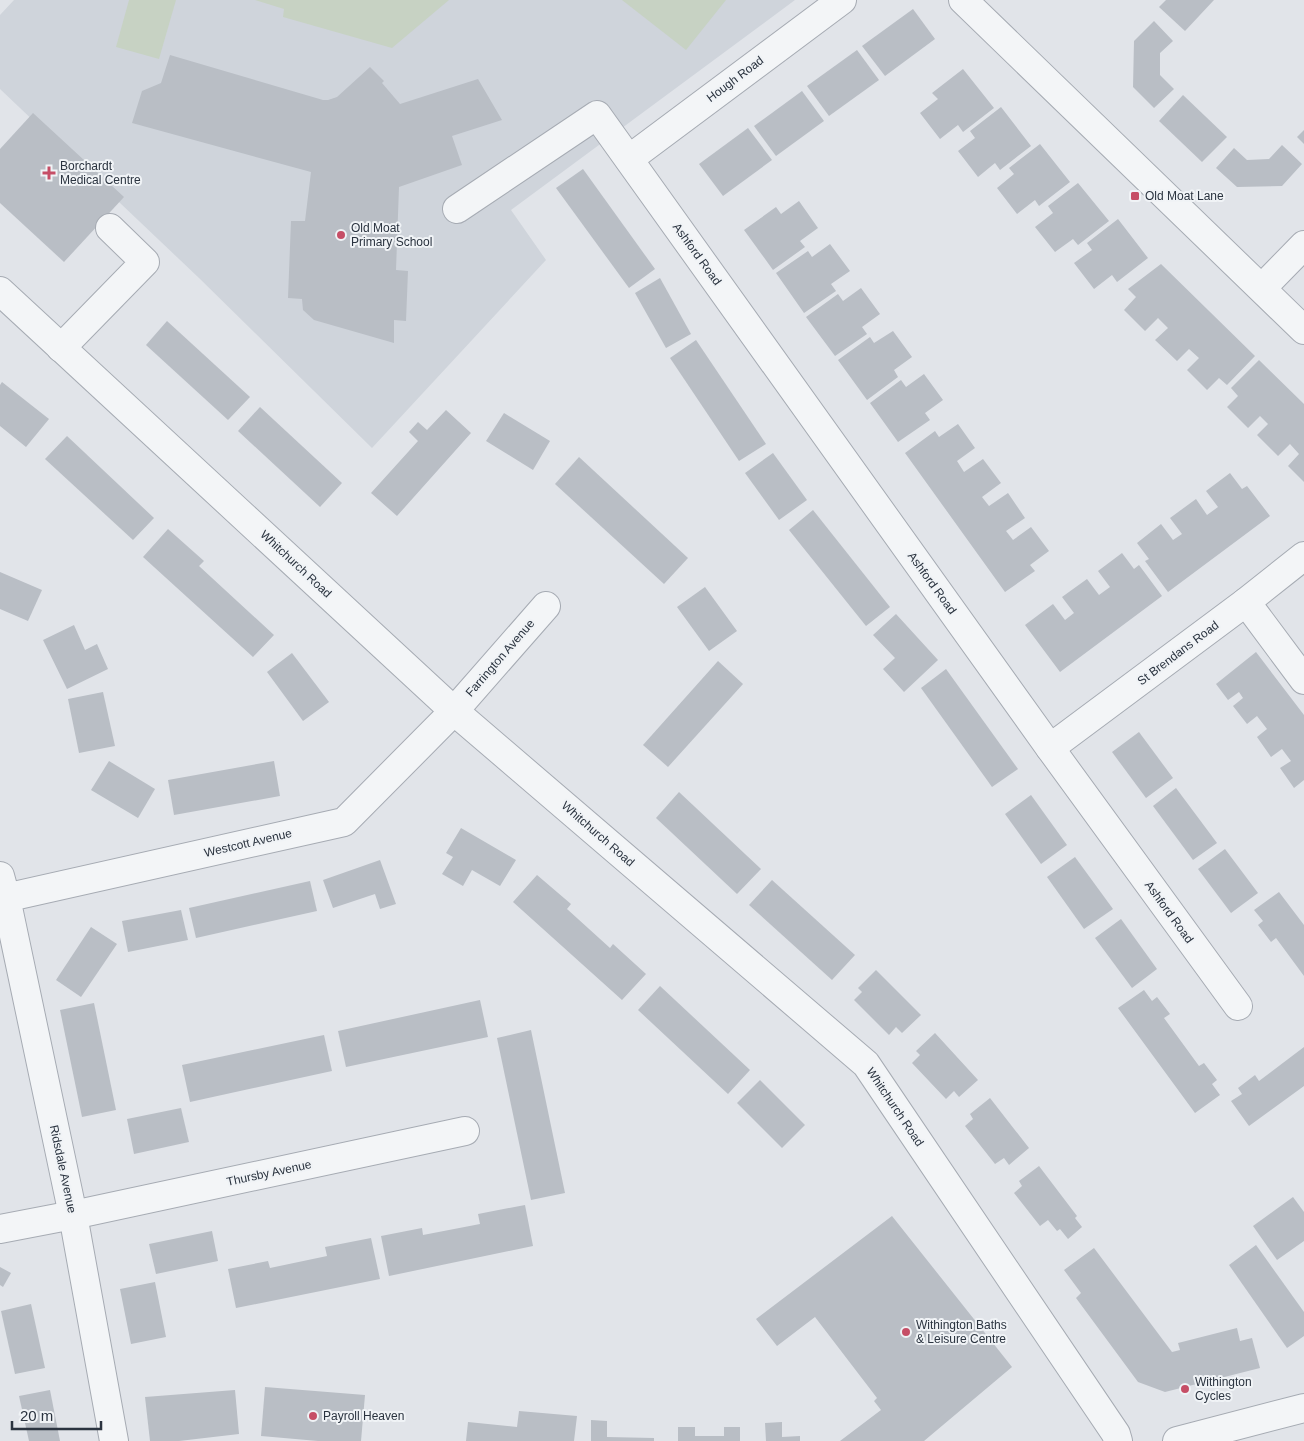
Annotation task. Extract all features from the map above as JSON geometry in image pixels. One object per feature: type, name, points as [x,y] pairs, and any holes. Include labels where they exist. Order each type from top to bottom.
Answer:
[{"type":"street","name":"Hough Road","points":[[628,159],[842,0]]},
{"type":"street","points":[[967,1],[1304,330]]},
{"type":"street","name":"Ashford Road","points":[[457,209],[597,115],[1050,748],[1238,1006]]},
{"type":"street","points":[[61,348],[145,262],[110,228]]},
{"type":"street","points":[[1262,288],[1304,245]]},
{"type":"street","name":"Whitchurch Road","points":[[0,292],[454,710],[866,1064],[1116,1434],[1118,1441]]},
{"type":"street","name":"St Brendans Road","points":[[1050,748],[1246,602],[1304,556]]},
{"type":"street","points":[[1246,602],[1304,680]]},
{"type":"street","name":"Farrington Avenue","points":[[454,710],[546,606]]},
{"type":"street","name":"Westcott Avenue","points":[[2,891],[344,822],[454,710]]},
{"type":"street","name":"Ridsdale Avenue","points":[[2,891],[73,1215],[114,1441]]},
{"type":"street","name":"Thursby Avenue","points":[[0,1229],[465,1131]]},
{"type":"street","points":[[1177,1441],[1304,1408]]},
{"type":"shaded area","name":"Old Moat Primary School","points":[[14,0],[795,0],[511,210],[546,260],[372,448],[199,278],[0,89],[0,15]]},
{"type":"green space","points":[[129,0],[176,0],[159,59],[116,47]]},
{"type":"green space","points":[[255,0],[449,0],[392,48],[283,17],[284,9]]},
{"type":"green space","points":[[622,0],[726,0],[686,50]]},
{"type":"building","points":[[1166,0],[1214,0],[1185,31],[1159,7]]},
{"type":"building","points":[[913,9],[935,39],[885,76],[862,46]]},
{"type":"building","points":[[1154,21],[1173,41],[1160,53],[1160,75],[1174,89],[1154,108],[1133,87],[1134,41]]},
{"type":"building","points":[[857,50],[879,80],[829,116],[807,86]]},
{"type":"building","points":[[170,55],[323,100],[337,97],[370,67],[384,81],[382,83],[400,104],[478,79],[502,120],[452,136],[462,165],[399,187],[396,270],[408,271],[406,321],[394,320],[394,343],[314,320],[303,310],[302,299],[288,298],[291,221],[305,221],[311,172],[132,123],[142,91],[161,83]]},
{"type":"building","points":[[963,69],[994,108],[963,132],[958,125],[940,139],[920,113],[938,99],[932,93]]},
{"type":"building","points":[[802,91],[824,121],[776,156],[754,126]]},
{"type":"building","points":[[1183,95],[1227,137],[1202,162],[1159,121]]},
{"type":"building","points":[[1001,107],[1031,146],[1000,170],[995,163],[978,177],[958,151],[975,138],[970,131]]},
{"type":"building","name":"Borchardt Medical Centre","points":[[33,113],[124,197],[64,262],[0,203],[0,149]]},
{"type":"building","points":[[748,128],[772,160],[723,196],[699,164]]},
{"type":"building","points":[[1304,130],[1304,144],[1297,137]]},
{"type":"building","points":[[1040,144],[1070,182],[1039,206],[1035,200],[1017,214],[997,188],[1014,174],[1009,168]]},
{"type":"building","points":[[1282,145],[1302,164],[1282,186],[1237,187],[1216,168],[1234,148],[1247,160],[1269,159]]},
{"type":"building","points":[[583,169],[655,269],[629,288],[556,188]]},
{"type":"building","points":[[1078,183],[1109,221],[1078,245],[1073,239],[1055,252],[1035,227],[1053,213],[1048,206]]},
{"type":"building","points":[[799,201],[818,228],[800,241],[805,247],[773,270],[744,230],[776,207],[781,214]]},
{"type":"building","points":[[1118,219],[1148,258],[1117,282],[1112,275],[1094,289],[1074,263],[1092,250],[1087,243]]},
{"type":"building","points":[[830,244],[850,271],[831,284],[836,291],[804,313],[776,273],[808,251],[812,257]]},
{"type":"building","points":[[1161,264],[1255,356],[1227,385],[1219,378],[1207,390],[1187,370],[1199,358],[1189,349],[1177,361],[1155,340],[1168,328],[1158,318],[1145,331],[1124,310],[1136,297],[1128,289]]},
{"type":"building","points":[[660,278],[691,334],[666,348],[635,293]]},
{"type":"building","points":[[861,288],[880,314],[862,327],[867,334],[835,356],[806,317],[838,294],[843,301]]},
{"type":"building","points":[[167,321],[250,397],[228,420],[146,345]]},
{"type":"building","points":[[893,331],[912,357],[894,370],[898,377],[867,400],[838,360],[870,337],[874,343]]},
{"type":"building","points":[[696,340],[766,444],[739,461],[670,358]]},
{"type":"building","points":[[1259,360],[1304,404],[1304,482],[1288,466],[1299,454],[1290,444],[1278,456],[1257,435],[1268,424],[1260,416],[1248,428],[1227,407],[1238,396],[1231,388]]},
{"type":"building","points":[[924,374],[943,400],[925,413],[930,420],[898,442],[870,403],[901,380],[906,387]]},
{"type":"building","points":[[2,382],[49,419],[26,447],[0,426],[0,385]]},
{"type":"building","points":[[260,407],[342,483],[320,507],[238,431]]},
{"type":"building","points":[[446,410],[471,433],[397,516],[371,493],[418,441],[409,432],[418,422],[427,430]]},
{"type":"building","points":[[504,413],[550,441],[533,470],[486,441]]},
{"type":"building","points":[[958,424],[975,448],[957,461],[964,472],[983,459],[1001,483],[982,497],[989,506],[1008,493],[1025,518],[1006,531],[1013,540],[1031,527],[1049,551],[1030,565],[1035,571],[1005,592],[905,453],[935,431],[939,437]]},
{"type":"building","points":[[67,436],[154,518],[133,540],[45,459]]},
{"type":"building","points":[[773,453],[807,500],[779,520],[745,473]]},
{"type":"building","points":[[579,457],[688,558],[664,584],[555,484]]},
{"type":"building","points":[[1230,473],[1242,489],[1247,486],[1270,516],[1168,592],[1145,561],[1149,559],[1137,543],[1161,524],[1173,540],[1182,534],[1170,518],[1196,499],[1207,515],[1218,507],[1206,491]]},
{"type":"building","points":[[813,510],[890,607],[866,626],[789,530]]},
{"type":"building","points":[[168,529],[204,561],[199,566],[274,635],[253,657],[143,557]]},
{"type":"building","points":[[1122,553],[1134,569],[1139,565],[1162,596],[1060,672],[1025,625],[1053,604],[1065,620],[1074,613],[1062,597],[1087,579],[1099,595],[1110,587],[1098,571]]},
{"type":"building","points":[[0,572],[42,590],[28,621],[0,609]]},
{"type":"building","points":[[705,587],[737,631],[709,651],[677,607]]},
{"type":"building","points":[[896,614],[938,660],[904,692],[883,669],[895,658],[873,635]]},
{"type":"building","points":[[74,625],[85,650],[97,644],[108,669],[67,689],[43,640]]},
{"type":"building","points":[[1256,652],[1304,715],[1304,780],[1294,788],[1280,768],[1291,761],[1282,749],[1271,757],[1257,737],[1267,729],[1257,716],[1247,724],[1233,706],[1243,698],[1239,692],[1228,700],[1216,684]]},
{"type":"building","points":[[292,653],[329,702],[303,721],[267,672]]},
{"type":"building","points":[[718,661],[743,684],[668,767],[643,745]]},
{"type":"building","points":[[946,669],[1018,769],[992,787],[921,688]]},
{"type":"building","points":[[103,692],[115,746],[79,753],[68,699]]},
{"type":"building","points":[[1139,732],[1173,778],[1146,798],[1112,752]]},
{"type":"building","points":[[109,761],[155,789],[138,818],[91,790]]},
{"type":"building","points":[[274,761],[280,796],[174,815],[168,780]]},
{"type":"building","points":[[1176,788],[1217,843],[1193,860],[1153,806]]},
{"type":"building","points":[[679,792],[761,869],[737,894],[656,818]]},
{"type":"building","points":[[1031,795],[1067,845],[1041,864],[1005,814]]},
{"type":"building","points":[[461,828],[516,860],[500,886],[472,870],[463,886],[442,874],[453,857],[446,853]]},
{"type":"building","points":[[1225,849],[1258,893],[1231,913],[1198,869]]},
{"type":"building","points":[[1075,857],[1113,909],[1084,929],[1047,877]]},
{"type":"building","points":[[380,860],[396,904],[380,909],[375,894],[333,908],[323,880]]},
{"type":"building","points":[[537,875],[571,904],[567,909],[610,948],[613,944],[646,974],[622,1000],[513,902]]},
{"type":"building","points":[[772,880],[855,955],[832,980],[749,905]]},
{"type":"building","points":[[310,881],[317,911],[196,938],[189,908]]},
{"type":"building","points":[[1279,892],[1304,925],[1304,976],[1276,938],[1271,942],[1258,925],[1263,921],[1254,910]]},
{"type":"building","points":[[181,910],[188,940],[128,952],[122,921]]},
{"type":"building","points":[[1121,919],[1157,969],[1132,988],[1095,938]]},
{"type":"building","points":[[91,927],[117,944],[81,997],[56,980]]},
{"type":"building","points":[[876,970],[921,1015],[902,1033],[896,1027],[889,1035],[854,1000],[862,992],[858,988]]},
{"type":"building","points":[[660,986],[750,1070],[728,1094],[638,1010]]},
{"type":"building","points":[[1144,990],[1152,1001],[1157,997],[1170,1014],[1164,1018],[1199,1066],[1204,1063],[1217,1080],[1212,1084],[1220,1095],[1195,1113],[1118,1008]]},
{"type":"building","points":[[480,1000],[488,1037],[346,1067],[338,1031]]},
{"type":"building","points":[[94,1003],[116,1110],[82,1117],[60,1010]]},
{"type":"building","points":[[531,1030],[565,1193],[531,1200],[497,1038]]},
{"type":"building","points":[[935,1033],[978,1080],[959,1097],[954,1091],[946,1099],[912,1063],[920,1055],[916,1051]]},
{"type":"building","points":[[324,1035],[332,1071],[190,1102],[182,1065]]},
{"type":"building","points":[[1304,1047],[1304,1086],[1249,1126],[1231,1101],[1242,1094],[1238,1088],[1255,1075],[1259,1081]]},
{"type":"building","points":[[760,1080],[805,1125],[782,1148],[737,1103]]},
{"type":"building","points":[[990,1098],[1029,1148],[1009,1165],[1004,1158],[995,1164],[965,1126],[973,1119],[970,1114]]},
{"type":"building","points":[[181,1108],[189,1142],[134,1154],[127,1119]]},
{"type":"building","points":[[1039,1166],[1077,1216],[1075,1218],[1082,1227],[1068,1239],[1060,1229],[1057,1231],[1048,1220],[1040,1226],[1014,1193],[1022,1186],[1019,1181]]},
{"type":"building","points":[[1293,1197],[1304,1212],[1304,1241],[1277,1260],[1253,1226]]},
{"type":"building","points":[[525,1205],[533,1246],[389,1276],[381,1236],[422,1228],[423,1235],[480,1224],[478,1214]]},
{"type":"building","name":"Withington Baths & Leisure Centre","points":[[892,1216],[1012,1367],[924,1441],[840,1441],[881,1410],[874,1401],[877,1398],[815,1317],[777,1346],[756,1319]]},
{"type":"building","points":[[212,1231],[218,1261],[156,1274],[149,1244]]},
{"type":"building","points":[[371,1238],[380,1279],[236,1308],[228,1269],[268,1261],[270,1268],[327,1256],[325,1247]]},
{"type":"building","points":[[1256,1245],[1304,1312],[1304,1336],[1287,1348],[1229,1265]]},
{"type":"building","points":[[1094,1248],[1172,1352],[1180,1350],[1178,1343],[1237,1328],[1240,1341],[1252,1338],[1260,1368],[1165,1392],[1138,1382],[1076,1298],[1081,1293],[1064,1270]]},
{"type":"building","points":[[0,1267],[11,1273],[3,1287],[0,1285]]},
{"type":"building","points":[[155,1282],[166,1337],[131,1344],[120,1289]]},
{"type":"building","points":[[31,1304],[45,1368],[15,1374],[1,1311]]},
{"type":"building","name":"Payroll Heaven","points":[[265,1387],[365,1395],[361,1441],[318,1441],[261,1436]]},
{"type":"building","points":[[50,1390],[60,1441],[29,1441],[19,1396]]},
{"type":"building","points":[[235,1390],[239,1434],[179,1441],[150,1441],[145,1397]]},
{"type":"building","points":[[519,1411],[577,1416],[574,1441],[466,1441],[468,1422],[517,1427]]},
{"type":"building","points":[[591,1420],[607,1421],[607,1437],[654,1438],[654,1441],[591,1441]]},
{"type":"building","points":[[782,1422],[782,1437],[800,1436],[800,1441],[766,1441],[765,1423]]},
{"type":"building","points":[[678,1427],[695,1427],[695,1436],[724,1436],[724,1427],[740,1427],[740,1441],[678,1441]]},
{"type":"place","name":"Borchardt Medical Centre","points":[[49,173]]},
{"type":"place","name":"Old Moat Lane","points":[[1135,196]]},
{"type":"place","name":"Old Moat Primary School","points":[[341,235]]},
{"type":"place","name":"Withington Baths & Leisure Centre","points":[[906,1332]]},
{"type":"place","name":"Withington Cycles","points":[[1185,1389]]},
{"type":"place","name":"Payroll Heaven","points":[[313,1416]]}]
